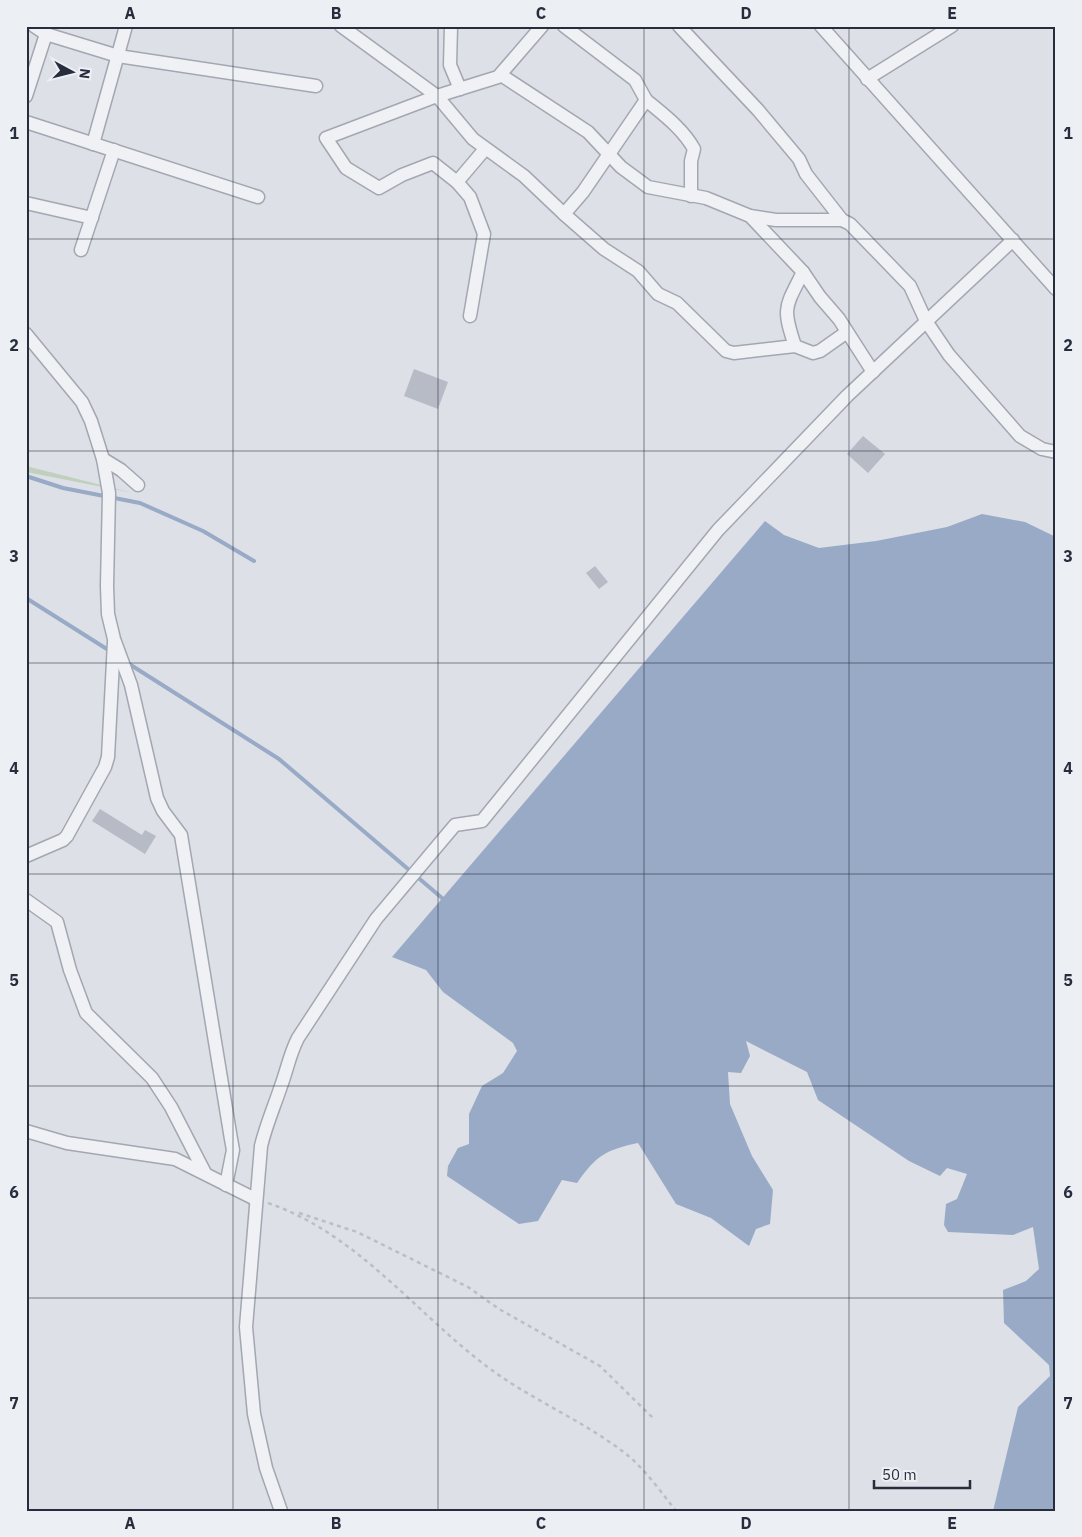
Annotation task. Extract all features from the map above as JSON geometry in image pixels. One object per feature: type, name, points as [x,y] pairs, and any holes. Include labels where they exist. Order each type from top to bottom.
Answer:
[{"type":"street","points":[[34,26],[46,34],[118,56],[316,86]]},
{"type":"street","points":[[93,144],[126,26]]},
{"type":"street","points":[[341,26],[438,96],[466,132],[485,149],[524,176],[604,248],[638,271],[658,294],[677,303],[726,351],[734,353],[795,346],[813,352],[820,351],[847,332]]},
{"type":"street","points":[[451,26],[450,65],[460,89]]},
{"type":"street","points":[[470,316],[484,234],[470,197],[458,182],[433,163],[402,175],[379,188],[346,168],[326,138],[438,96],[501,75],[542,26]]},
{"type":"street","points":[[564,26],[635,80],[646,100],[672,121],[688,138],[694,149],[691,161],[691,196]]},
{"type":"street","points":[[679,26],[800,158],[806,174],[842,220],[856,230],[910,286],[926,321],[948,355],[1020,436],[1042,450],[1056,452]]},
{"type":"street","points":[[821,26],[1056,289]]},
{"type":"street","points":[[867,79],[952,26]]},
{"type":"street","points":[[26,96],[46,34]]},
{"type":"street","points":[[501,75],[588,132],[634,178],[648,188],[706,198],[750,216],[776,220],[842,220]]},
{"type":"street","points":[[564,214],[584,192],[646,100]]},
{"type":"street","points":[[26,122],[258,197]]},
{"type":"street","points":[[458,182],[485,149]]},
{"type":"street","points":[[81,250],[114,150]]},
{"type":"street","points":[[26,202],[92,218]]},
{"type":"street","points":[[750,216],[803,272],[847,332],[873,372]]},
{"type":"street","points":[[281,1511],[266,1468],[254,1414],[248,1368],[246,1327],[255,1199],[265,1128],[282,1084],[291,1050],[376,920],[456,825],[482,821],[718,530],[773,471],[873,372],[1013,240]]},
{"type":"street","points":[[795,346],[786,317],[790,297],[803,272]]},
{"type":"street","points":[[26,334],[82,402],[91,421],[103,459],[109,493],[107,603],[114,639],[131,685],[157,798],[163,811],[181,835],[231,1139],[232,1150],[226,1184]]},
{"type":"street","points":[[103,459],[121,470],[138,485]]},
{"type":"street","points":[[26,856],[64,840],[105,767],[108,757],[114,639]]},
{"type":"street","points":[[26,900],[57,922],[70,970],[86,1013],[149,1074],[170,1107],[205,1173]]},
{"type":"street","points":[[26,1131],[67,1143],[175,1159],[255,1199]]},
{"type":"path","points":[[255,1199],[358,1232],[468,1287],[499,1309],[600,1366],[655,1420]]},
{"type":"path","points":[[291,1211],[314,1222],[370,1263],[487,1366],[625,1454],[676,1511]]},
{"type":"green space","points":[[26,466],[133,493],[26,472]]},
{"type":"water","points":[[982,514],[1025,522],[1056,537],[1056,1511],[993,1511],[1018,1407],[1050,1376],[1049,1365],[1004,1323],[1003,1290],[1026,1281],[1039,1269],[1033,1227],[1013,1235],[948,1232],[944,1225],[946,1204],[957,1199],[967,1174],[947,1168],[940,1176],[909,1161],[818,1100],[807,1072],[746,1041],[750,1056],[741,1073],[728,1072],[730,1104],[752,1156],[773,1190],[770,1224],[756,1229],[749,1246],[711,1218],[676,1204],[638,1143],[617,1148],[602,1155],[590,1166],[577,1183],[562,1180],[538,1221],[519,1224],[447,1176],[448,1166],[458,1148],[469,1144],[469,1114],[482,1086],[503,1073],[517,1051],[513,1043],[443,992],[426,970],[392,957],[765,521],[784,535],[819,548],[876,541],[947,527]]},
{"type":"building","points":[[414,369],[448,382],[438,409],[404,396]]},
{"type":"building","points":[[863,436],[885,454],[868,473],[847,454]]},
{"type":"building","points":[[595,566],[608,582],[599,589],[586,573]]},
{"type":"building","points":[[100,809],[142,835],[145,830],[156,836],[145,854],[92,821]]},
{"type":"waterway","points":[[26,476],[63,488],[140,503],[203,531],[254,561]]},
{"type":"waterway","points":[[26,598],[110,651]]},
{"type":"waterway","points":[[126,662],[279,759],[442,898]]}]
